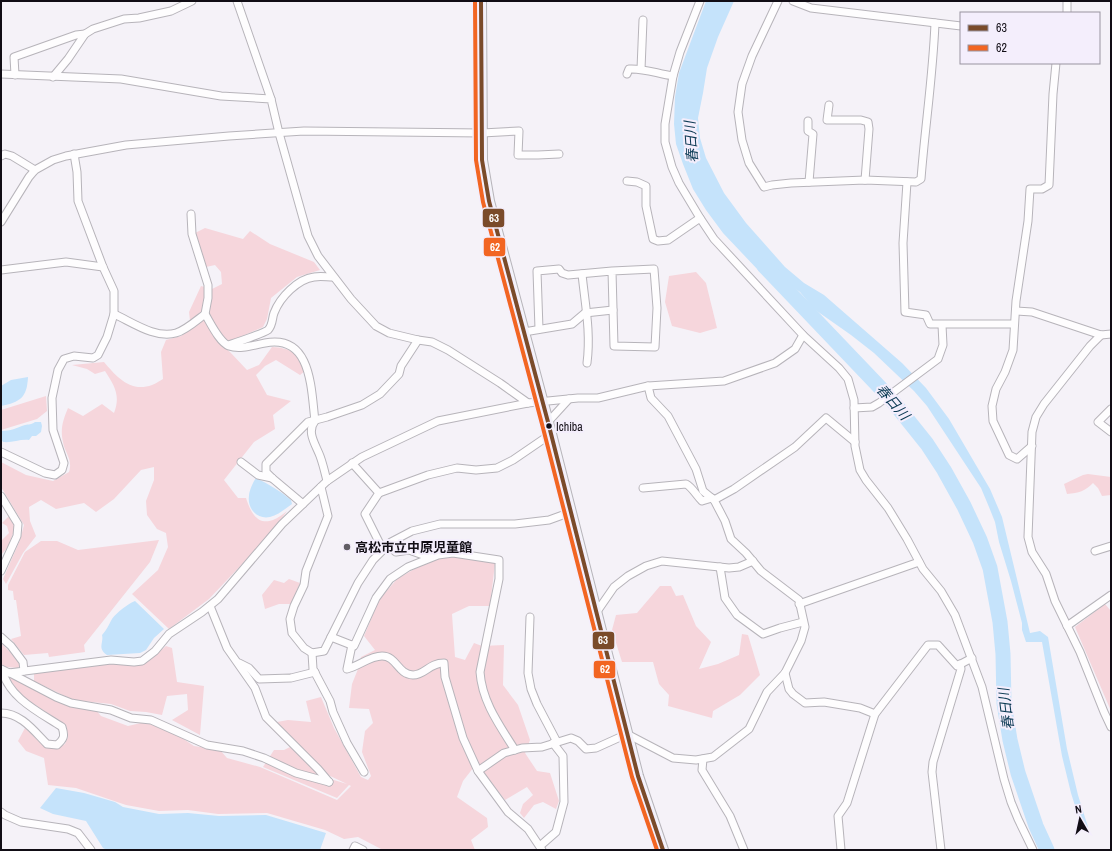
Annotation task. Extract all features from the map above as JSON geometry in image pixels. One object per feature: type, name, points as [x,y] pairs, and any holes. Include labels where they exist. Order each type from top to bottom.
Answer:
[{"type":"main road","points":[[482,1],[482,160],[489,201],[548,422],[638,776],[663,850]]},
{"type":"street","points":[[53,76],[68,59],[85,34],[93,29],[112,22],[171,11],[192,1]]},
{"type":"street","points":[[237,1],[271,99],[308,236],[318,256],[333,277],[376,326],[390,334],[432,342],[448,350],[500,383],[528,403]]},
{"type":"street","points":[[700,1],[680,52],[673,76],[665,142],[672,167],[679,183],[714,239],[803,335],[839,368],[848,379],[852,389],[855,442],[860,470],[888,508],[919,562],[946,599],[972,658],[986,700],[1004,779],[1018,819],[1033,850]]},
{"type":"street","points":[[778,1],[752,56],[742,84],[738,112],[742,140],[749,164],[764,187],[809,182],[865,180],[916,182],[921,179],[924,137],[934,64],[935,23]]},
{"type":"street","points":[[793,1],[811,8],[960,26]]},
{"type":"street","points":[[1067,1],[1067,12]]},
{"type":"street","points":[[641,69],[643,20]]},
{"type":"street","points":[[15,75],[14,57],[76,35],[85,34]]},
{"type":"street","points":[[1032,446],[1017,459],[1009,455],[993,421],[992,406],[996,388],[1005,372],[1013,350],[1014,324],[1028,221],[1030,189],[1042,188],[1049,185],[1056,64]]},
{"type":"street","points":[[626,74],[629,69],[641,69],[673,76]]},
{"type":"street","points":[[1,74],[120,79],[221,96],[271,99]]},
{"type":"street","points":[[829,105],[827,120],[861,120],[868,122],[869,129],[865,180]]},
{"type":"street","points":[[808,121],[808,131],[813,134],[809,182]]},
{"type":"street","points":[[1,222],[28,177],[35,170],[53,160],[74,154],[126,146],[229,136],[304,131],[482,133],[519,131],[518,155],[559,154]]},
{"type":"street","points":[[1,156],[5,154],[12,156],[35,170]]},
{"type":"street","points":[[1,452],[45,473],[55,476],[62,470],[64,463],[53,430],[52,398],[58,370],[64,359],[74,356],[93,358],[98,355],[107,337],[114,314],[114,291],[103,267],[78,201],[77,172],[74,154]]},
{"type":"street","points":[[627,181],[637,182],[646,186],[646,206],[653,239],[658,241],[668,240],[700,218]]},
{"type":"street","points":[[907,182],[903,243],[905,312],[926,315],[930,324],[1014,324]]},
{"type":"street","points":[[191,214],[192,234],[208,284],[208,298],[205,314],[219,336],[228,345],[240,348],[269,342],[282,342],[293,347],[305,361],[308,370],[315,421]]},
{"type":"street","points":[[1,270],[66,262],[103,267]]},
{"type":"street","points":[[539,329],[537,271],[558,269],[568,276],[612,271],[654,269],[657,314],[655,347],[614,346],[612,271]]},
{"type":"street","points":[[582,274],[585,313],[588,321],[589,344],[587,363]]},
{"type":"street","points":[[228,345],[268,330],[272,324],[278,304],[285,294],[307,278],[315,276],[333,277]]},
{"type":"street","points":[[524,332],[572,324],[585,313],[613,310]]},
{"type":"street","points":[[1016,311],[1032,312],[1101,334],[1111,334]]},
{"type":"street","points":[[114,314],[149,331],[164,335],[177,333],[205,314]]},
{"type":"street","points":[[854,408],[872,407],[938,359],[943,345],[942,325]]},
{"type":"street","points":[[1101,334],[1048,398],[1036,417],[1032,432],[1028,538],[1032,552],[1046,574],[1056,601],[1080,652],[1111,727]]},
{"type":"street","points":[[10,673],[111,660],[134,662],[142,661],[155,651],[169,634],[218,599],[282,524],[327,481],[362,456],[438,421],[528,403],[598,398],[648,386],[724,381],[775,363],[795,349],[803,335]]},
{"type":"street","points":[[303,504],[266,472],[266,464],[308,422],[362,405],[380,394],[399,374],[401,366],[418,340]]},
{"type":"street","points":[[478,771],[504,753],[522,748],[542,747],[571,738],[578,741],[586,749],[596,748],[627,734],[673,758],[696,760],[713,757],[749,729],[767,692],[785,673],[801,641],[805,627],[799,600],[761,571],[731,539],[725,521],[713,499],[703,491],[696,469],[668,416],[651,398],[648,386]]},
{"type":"street","points":[[548,422],[569,399]]},
{"type":"street","points":[[1111,409],[1098,422],[1111,432]]},
{"type":"street","points":[[643,488],[686,484],[690,486],[695,495],[702,501],[713,499],[734,489],[795,447],[826,418],[855,442]]},
{"type":"street","points":[[315,421],[311,425],[311,434],[327,481]]},
{"type":"street","points":[[515,750],[492,712],[484,694],[480,672],[499,579],[499,560],[453,553],[432,553],[423,555],[409,550],[396,552],[385,547],[364,514],[379,493],[428,475],[458,468],[476,470],[497,468],[513,460],[551,434]]},
{"type":"street","points":[[241,462],[258,475],[272,478]]},
{"type":"street","points":[[352,463],[379,493]]},
{"type":"street","points":[[321,487],[328,516],[306,571],[304,585],[294,606],[290,619],[292,633],[304,648],[312,653],[324,651],[358,583],[373,560],[385,547],[412,531],[440,524],[515,524],[549,520],[571,512]]},
{"type":"street","points":[[1,496],[18,524],[17,536],[1,571]]},
{"type":"street","points":[[1095,551],[1111,546]]},
{"type":"street","points":[[438,554],[408,567],[390,579],[376,598],[354,646],[352,645],[347,669],[362,664],[374,657],[382,656],[393,660],[403,673],[411,675],[419,674],[436,663],[444,663],[445,677],[463,738],[478,771],[508,812],[528,829],[541,848],[556,832],[564,802],[563,756],[536,704],[531,689],[528,673],[530,617]]},
{"type":"street","points":[[596,613],[614,587],[628,576],[646,566],[662,561],[729,568],[740,567],[753,561]]},
{"type":"street","points":[[800,604],[919,562]]},
{"type":"street","points":[[720,567],[724,598],[737,615],[763,634],[803,622]]},
{"type":"street","points":[[1067,626],[1111,595]]},
{"type":"street","points":[[2,669],[56,697],[71,703],[111,710],[131,718],[151,720],[206,746],[243,751],[264,758],[296,773],[329,782],[266,717],[255,688],[227,648],[210,606]]},
{"type":"street","points":[[1,637],[11,646],[23,662],[24,671]]},
{"type":"street","points":[[331,637],[352,645]]},
{"type":"street","points":[[841,850],[838,816],[847,803],[875,714],[928,645],[938,645],[957,666],[972,658]]},
{"type":"street","points":[[312,653],[313,669],[330,701],[333,712],[347,743],[364,772]]},
{"type":"street","points":[[237,662],[249,668],[260,679],[291,678],[315,672]]},
{"type":"street","points":[[941,850],[932,772],[933,762],[962,669],[960,664]]},
{"type":"street","points":[[1,713],[6,713],[17,717],[28,724],[47,744],[57,745],[63,740],[64,735],[62,727],[20,698],[8,686],[2,669]]},
{"type":"street","points":[[785,673],[789,689],[805,703],[824,702],[860,708],[875,714]]},
{"type":"street","points":[[703,759],[702,770],[730,816],[744,850]]},
{"type":"street","points":[[1,812],[21,822],[68,829],[78,833],[91,850]]},
{"type":"street","points":[[353,850],[355,846],[363,850]]},
{"type":"shaded area","points":[[205,228],[243,239],[250,231],[270,244],[314,262],[320,270],[297,277],[271,298],[267,319],[263,327],[238,338],[219,343],[247,370],[259,365],[272,347],[293,352],[300,359],[306,370],[300,375],[276,360],[265,366],[256,375],[267,395],[291,401],[273,415],[275,429],[254,442],[224,480],[238,498],[246,498],[252,512],[258,519],[263,521],[273,520],[287,511],[268,537],[209,599],[169,629],[132,594],[158,570],[168,547],[166,533],[157,529],[147,515],[146,501],[154,480],[154,467],[141,470],[114,499],[96,512],[84,503],[56,509],[41,500],[29,507],[30,521],[36,536],[23,553],[6,584],[3,579],[20,540],[24,525],[1,487],[1,462],[26,475],[53,481],[69,472],[70,464],[62,437],[63,421],[68,408],[83,416],[102,404],[114,413],[117,401],[116,390],[105,371],[95,374],[87,369],[72,365],[104,362],[113,373],[124,382],[137,387],[152,385],[163,379],[161,352],[166,340],[181,336],[191,329],[189,312],[201,286],[212,289],[222,284],[221,272],[215,265],[206,267],[195,233]]},
{"type":"shaded area","points":[[696,272],[706,283],[717,328],[700,333],[672,326],[665,302],[669,276]]},
{"type":"shaded area","points":[[46,396],[47,411],[37,419],[1,430],[1,410]]},
{"type":"shaded area","points":[[1088,474],[1111,477],[1111,495],[1102,496],[1098,488],[1093,483],[1082,491],[1067,494],[1064,484]]},
{"type":"shaded area","points":[[9,516],[15,528],[8,547],[1,555],[1,541],[9,533],[7,526],[2,523]]},
{"type":"shaded area","points":[[159,540],[150,562],[84,645],[85,652],[49,657],[48,653],[24,655],[11,639],[21,636],[16,600],[14,600],[13,591],[8,590],[8,585],[25,552],[41,541],[57,541],[78,550]]},
{"type":"shaded area","points":[[455,556],[495,563],[490,606],[469,606],[452,614],[455,657],[465,660],[474,643],[482,646],[504,645],[503,685],[518,705],[530,740],[525,753],[537,771],[550,773],[559,801],[556,809],[543,802],[534,805],[524,818],[520,813],[523,804],[533,795],[527,787],[505,800],[477,763],[463,781],[457,797],[487,818],[488,827],[471,840],[475,850],[383,850],[358,837],[344,839],[325,830],[267,813],[218,814],[188,810],[159,811],[126,805],[76,788],[48,785],[44,758],[26,751],[18,741],[25,728],[42,744],[56,749],[65,744],[68,737],[66,725],[23,697],[7,676],[31,688],[96,710],[101,716],[128,726],[145,722],[179,736],[194,746],[220,750],[227,758],[260,767],[337,800],[351,786],[349,785],[337,798],[263,767],[274,750],[284,750],[290,747],[324,777],[347,784],[328,775],[277,722],[288,720],[311,722],[306,701],[321,697],[334,728],[361,777],[368,780],[371,776],[362,752],[365,731],[373,723],[369,709],[349,708],[352,684],[361,657],[375,650],[364,636],[379,600],[397,579],[418,567],[442,557]]},
{"type":"shaded area","points":[[289,579],[300,583],[291,604],[279,604],[265,609],[262,595],[274,580],[284,583]]},
{"type":"shaded area","points":[[660,586],[671,586],[676,596],[683,595],[696,626],[711,642],[699,669],[718,664],[739,655],[742,634],[748,635],[760,675],[740,695],[713,711],[712,718],[668,706],[669,695],[659,684],[653,662],[622,662],[612,630],[616,615],[637,613]]},
{"type":"shaded area","points":[[1105,604],[1111,611],[1111,711],[1075,627]]},
{"type":"shaded area","points":[[1,643],[20,665],[18,668],[6,667],[1,664]]},
{"type":"shaded area","points":[[166,646],[172,648],[177,682],[204,686],[200,735],[172,720],[188,710],[187,694],[167,696],[162,715],[130,711],[111,704],[73,700],[34,681],[34,673],[110,663],[134,666],[149,661]]},
{"type":"water","points":[[706,1],[734,1],[718,37],[707,68],[698,118],[700,138],[706,158],[724,193],[746,223],[785,267],[804,283],[824,295],[902,363],[926,388],[949,419],[990,489],[1002,517],[1030,633],[1040,631],[1048,637],[1067,749],[1078,795],[1088,827],[1082,828],[1071,793],[1062,756],[1042,642],[1026,642],[995,522],[981,488],[927,406],[914,391],[874,353],[814,309],[800,292],[784,281],[771,280],[759,271],[723,233],[693,189],[676,144],[674,124],[675,97],[679,73]]},
{"type":"water","points":[[28,377],[26,390],[21,398],[13,403],[1,406],[1,386],[11,380]]},
{"type":"water","points":[[35,422],[41,422],[41,432],[36,436],[32,436],[29,440],[3,442],[1,439],[1,431],[11,430]]},
{"type":"water","points":[[256,478],[283,494],[291,500],[292,504],[270,517],[261,517],[257,515],[251,509],[249,500],[250,489]]},
{"type":"water","points":[[135,601],[164,629],[154,638],[146,650],[140,653],[107,655],[102,650],[102,635],[112,619],[126,606]]},
{"type":"water","points":[[56,788],[84,793],[115,802],[123,807],[159,814],[188,813],[219,816],[266,815],[326,833],[320,850],[107,850],[103,848],[86,821],[53,814],[40,808]]},
{"type":"waterway","name":"春日川","points":[[764,266],[891,399],[927,444],[944,470],[964,506],[980,540],[990,568],[1000,622],[1003,654],[1004,703],[1010,740],[1018,773],[1036,826],[1047,850]]},
{"type":"transit line","name":"62","points":[[475,1],[476,160],[483,202],[542,424],[632,777],[657,850]]},
{"type":"transit line","name":"63","points":[[481,1],[482,160],[489,201],[548,422],[638,776],[663,850]]},
{"type":"place","name":"Ichiba","points":[[549,426]]},
{"type":"place","name":"高松市立中原児童館","points":[[347,547]]}]
